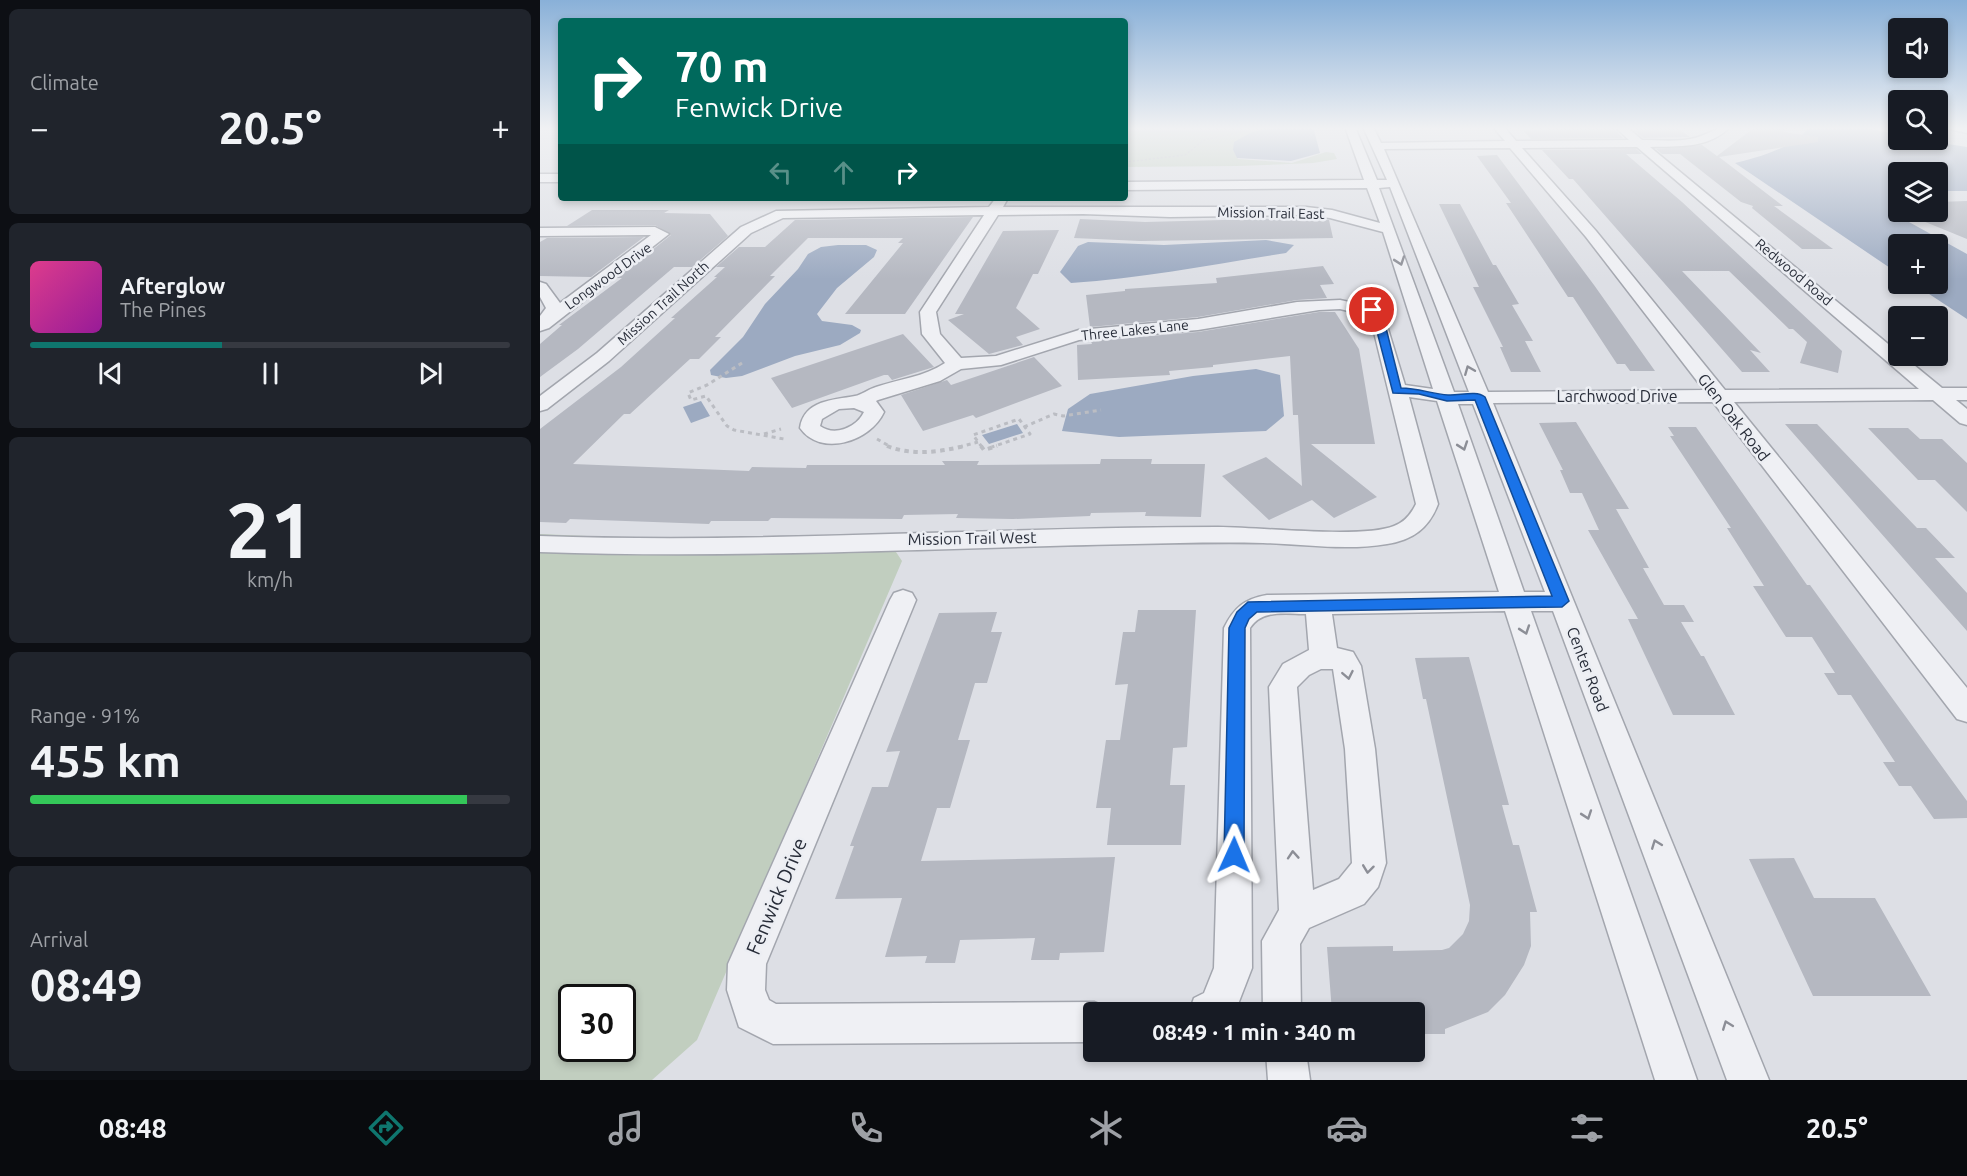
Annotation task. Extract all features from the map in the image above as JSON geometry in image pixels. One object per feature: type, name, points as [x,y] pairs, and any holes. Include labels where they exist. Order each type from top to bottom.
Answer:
[{"type":"street","points":[[1244,177],[1381,179]]},
{"type":"street","name":"Glen Oak Road","points":[[1541,177],[1591,234],[1967,710]]},
{"type":"street","name":"Redwood Road","points":[[1680,177],[1967,419]]},
{"type":"street","points":[[540,178],[558,178]]},
{"type":"street","points":[[1128,186],[1381,179]]},
{"type":"street","name":"Center Road","points":[[1381,179],[1377,226],[1447,398],[1676,1080]]},
{"type":"street","name":"Center Road","points":[[1381,179],[1480,397],[1562,601],[1748,1080]]},
{"type":"street","points":[[540,189],[558,188]]},
{"type":"street","points":[[860,402],[874,394],[942,373],[956,364],[928,333],[926,322],[928,312],[998,204]]},
{"type":"street","name":"Mission Trail East","points":[[791,213],[998,204],[1170,213],[1306,211],[1325,213],[1377,226]]},
{"type":"street","name":"Mission Trail North","points":[[540,405],[603,357],[746,230],[774,215],[791,213]]},
{"type":"street","name":"Longwood Drive","points":[[540,232],[655,231],[662,234],[541,325]]},
{"type":"street","points":[[540,287],[550,298],[554,308],[541,325]]},
{"type":"street","name":"Three Lakes Lane","points":[[956,364],[999,360],[1077,335],[1215,322],[1255,313],[1356,305],[1376,313],[1399,400]]},
{"type":"street","name":"Larchwood Drive","points":[[1399,400],[1424,408],[1447,398],[1480,397],[1967,394]]},
{"type":"street","name":"Mission Trail West","points":[[540,544],[626,548],[932,538],[1388,536],[1404,531],[1423,517],[1427,504],[1399,400]]},
{"type":"street","name":"Fenwick Drive","points":[[903,600],[747,964],[746,990],[753,1013],[773,1024],[1083,1022]]},
{"type":"street","points":[[1220,1002],[1233,968],[1237,628],[1242,616],[1253,606],[1562,601]]},
{"type":"street","points":[[1317,604],[1324,657]]},
{"type":"street","points":[[1282,1002],[1281,941],[1297,914],[1283,687],[1286,676],[1324,657],[1343,660],[1347,666],[1360,749],[1369,863],[1366,879],[1354,892],[1297,914]]},
{"type":"street","points":[[1287,1062],[1289,1080]]},
{"type":"path","points":[[742,363],[707,385],[688,393],[691,400],[706,396],[730,429],[784,439]]},
{"type":"path","points":[[1024,427],[1047,416],[1101,410]]},
{"type":"path","points":[[1019,419],[1024,427],[1030,434],[984,450],[973,435],[1019,419]]},
{"type":"path","points":[[764,434],[781,429]]},
{"type":"path","points":[[877,439],[893,450],[909,453],[935,451],[978,442]]},
{"type":"green space","points":[[540,534],[894,549],[902,561],[697,1040],[652,1080],[540,1080]]},
{"type":"water","points":[[1756,177],[1888,177],[1888,222],[1909,222],[1931,234],[1888,234],[1888,267]]},
{"type":"water","points":[[1948,177],[1967,177],[1967,191],[1948,191]]},
{"type":"water","points":[[1266,240],[1294,245],[1286,253],[1125,278],[1071,283],[1060,272],[1078,246],[1088,242],[1164,245]]},
{"type":"water","points":[[1948,244],[1967,254],[1967,319],[1929,294],[1948,294]]},
{"type":"water","points":[[866,245],[877,250],[874,257],[837,288],[817,314],[822,321],[852,325],[861,330],[860,333],[840,345],[795,356],[742,376],[726,378],[711,375],[710,370],[743,337],[765,304],[798,269],[808,254],[821,247]]},
{"type":"water","points":[[1256,369],[1280,375],[1284,416],[1266,431],[1119,437],[1062,431],[1068,409],[1090,394],[1193,376]]},
{"type":"water","points":[[701,401],[710,416],[691,423],[683,407]]},
{"type":"water","points":[[1017,424],[1023,433],[989,444],[982,435]]},
{"type":"building","points":[[1492,177],[1514,177],[1655,371],[1630,371],[1625,364],[1617,364],[1573,297],[1568,297],[1506,203],[1511,203]]},
{"type":"building","points":[[1568,177],[1653,177],[1842,351],[1838,373],[1800,363],[1807,342],[1793,329],[1789,329],[1729,271],[1682,271],[1761,353],[1750,350],[1770,372],[1742,372],[1573,179]]},
{"type":"building","points":[[1710,177],[1746,177],[1783,206],[1774,206],[1833,249],[1802,249],[1752,208],[1753,206],[1741,202]]},
{"type":"building","points":[[1967,201],[1967,239],[1925,222],[1948,222],[1948,202]]},
{"type":"building","points":[[1439,204],[1460,204],[1493,265],[1496,265],[1519,304],[1512,305],[1533,341],[1525,341],[1541,372],[1511,372],[1500,347],[1503,347],[1473,287],[1479,287]]},
{"type":"building","points":[[592,210],[669,210],[664,213],[710,214],[728,236],[692,267],[674,267],[578,349],[540,377],[540,344],[562,325],[559,325],[622,278],[617,278],[671,235],[655,225],[567,226]]},
{"type":"building","points":[[973,217],[905,314],[845,314],[903,243],[898,243],[903,238],[808,238],[770,276],[775,276],[715,337],[721,337],[699,359],[690,359],[630,414],[624,414],[573,464],[749,471],[752,467],[806,468],[807,465],[945,465],[942,461],[979,461],[977,465],[1100,464],[1101,459],[1152,459],[1151,464],[1205,464],[1201,517],[1145,516],[1146,512],[1091,513],[1090,516],[1013,519],[956,518],[958,514],[904,515],[902,519],[771,518],[768,521],[711,521],[709,524],[570,519],[566,523],[540,522],[540,429],[621,367],[675,318],[671,318],[717,277],[714,277],[725,267],[716,267],[739,247],[765,247],[795,220]]},
{"type":"building","points":[[1296,218],[1329,220],[1333,238],[1141,241],[1074,238],[1080,219],[1145,222]]},
{"type":"building","points":[[1059,230],[1038,274],[1033,274],[1016,308],[1040,329],[1016,337],[1023,345],[989,354],[948,320],[964,314],[955,314],[1003,231]]},
{"type":"building","points":[[644,237],[591,277],[540,276],[540,242],[547,238]]},
{"type":"building","points":[[1323,266],[1334,284],[1320,285],[1327,298],[1297,300],[1198,317],[1090,327],[1086,295],[1125,291],[1125,289],[1217,283],[1216,278]]},
{"type":"building","points":[[1319,312],[1335,312],[1359,349],[1375,444],[1311,444],[1377,497],[1334,518],[1312,500],[1269,520],[1222,476],[1266,457],[1302,486],[1298,415],[1293,415],[1290,356],[1169,371],[1170,375],[1078,380],[1077,345],[1092,344],[1091,341],[1198,332]]},
{"type":"building","points":[[903,334],[934,367],[892,380],[888,375],[884,375],[792,408],[771,378]]},
{"type":"building","points":[[1034,357],[1062,386],[976,418],[973,415],[923,431],[901,395],[947,380],[951,385]]},
{"type":"building","points":[[1576,422],[1629,509],[1616,509],[1649,568],[1643,568],[1664,605],[1684,605],[1694,622],[1681,622],[1701,656],[1704,656],[1735,715],[1673,715],[1628,619],[1638,619],[1588,530],[1599,530],[1582,493],[1570,493],[1560,470],[1563,470],[1539,423]]},
{"type":"building","points":[[1785,424],[1817,424],[1917,528],[1926,528],[1955,558],[1935,558],[1967,593],[1967,631]]},
{"type":"building","points":[[1668,427],[1696,427],[1807,585],[1810,585],[1967,801],[1967,818],[1934,819],[1911,786],[1899,786],[1883,762],[1895,762],[1851,695],[1838,695],[1824,673],[1835,673],[1812,637],[1786,637],[1753,586],[1764,586],[1727,528],[1731,528],[1670,436],[1674,436]]},
{"type":"building","points":[[1868,428],[1908,428],[1920,439],[1942,439],[1967,463],[1967,512],[1935,480],[1918,480]]},
{"type":"building","points":[[1138,610],[1196,610],[1187,747],[1173,748],[1170,785],[1185,785],[1181,845],[1107,845],[1111,808],[1096,808],[1106,740],[1120,740],[1128,684],[1115,685],[1123,632],[1135,632]]},
{"type":"building","points":[[997,612],[991,632],[1002,632],[987,683],[975,683],[958,740],[970,740],[950,808],[937,808],[921,861],[1115,857],[1104,952],[1060,953],[1059,960],[1031,960],[1035,938],[960,940],[955,963],[925,963],[927,956],[885,957],[902,898],[835,899],[854,846],[850,846],[872,787],[888,787],[900,751],[886,752],[939,613]]},
{"type":"building","points":[[1469,657],[1509,805],[1502,805],[1513,845],[1519,845],[1537,912],[1530,912],[1531,946],[1524,965],[1505,995],[1488,1012],[1445,1029],[1445,1034],[1425,1034],[1425,1002],[1331,1002],[1327,947],[1393,946],[1393,951],[1442,950],[1449,948],[1463,934],[1469,921],[1470,905],[1426,699],[1423,699],[1415,658]]},
{"type":"building","points":[[1794,858],[1814,898],[1875,898],[1931,996],[1813,996],[1749,859]]},
{"type":"route","points":[[1234,855],[1237,628],[1242,616],[1253,606],[1562,601],[1480,397],[1447,398],[1419,391],[1396,391],[1380,324],[1376,313],[1372,310]]}]
